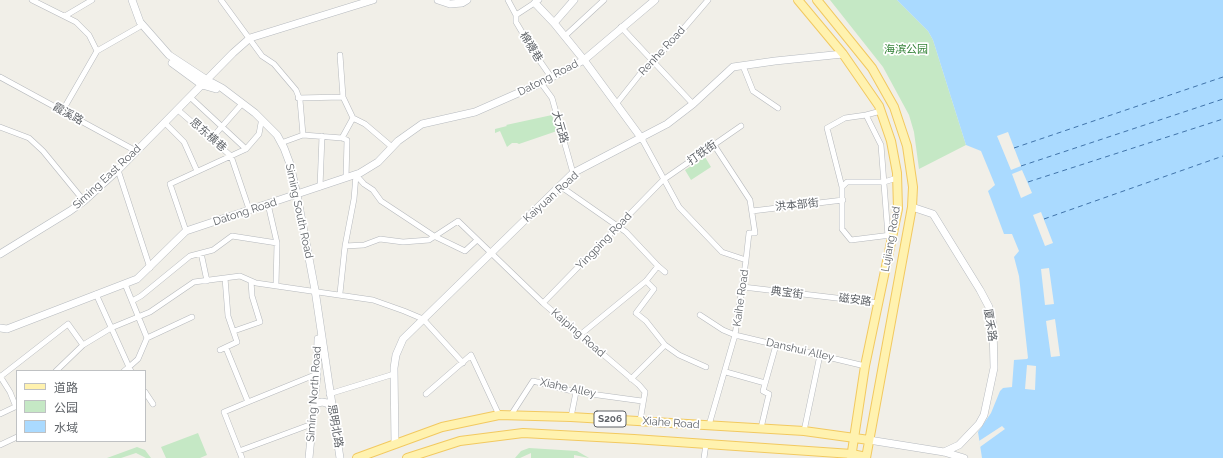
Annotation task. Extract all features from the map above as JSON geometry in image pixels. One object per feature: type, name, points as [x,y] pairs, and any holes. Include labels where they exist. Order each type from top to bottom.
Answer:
[{"type":"main road","name":"Lujiang Road","points":[[798,0],[843,54],[881,111],[891,141],[897,178],[898,209],[890,235],[879,303],[865,366],[852,456]]},
{"type":"main road","name":"Lujiang Road","points":[[816,0],[872,68],[894,107],[907,146],[913,187],[912,207],[869,440],[869,458]]},
{"type":"main road","name":"Xiahe Road","points":[[357,458],[442,427],[499,415],[571,417],[761,428],[804,431],[869,440]]},
{"type":"main road","name":"Xiahe Road","points":[[407,458],[460,441],[524,433],[706,444],[869,458]]},
{"type":"street","points":[[32,0],[76,22],[89,35],[97,51]]},
{"type":"street","points":[[65,16],[92,0]]},
{"type":"street","name":"Siming South Road","points":[[127,0],[139,27],[165,58],[204,83],[222,88],[255,113],[277,135],[290,164],[313,290],[329,394]]},
{"type":"street","name":"Siming South Road","points":[[132,0],[140,22],[159,45],[204,83]]},
{"type":"street","points":[[221,0],[262,56],[274,64],[296,90],[303,135]]},
{"type":"street","points":[[250,38],[374,0]]},
{"type":"street","points":[[438,0],[450,4],[462,3],[467,0]]},
{"type":"street","name":"棉襪巷","points":[[508,0],[516,15],[516,22],[551,78]]},
{"type":"street","points":[[554,23],[574,0]]},
{"type":"street","points":[[565,36],[604,0]]},
{"type":"street","name":"Datong Road","points":[[0,328],[7,329],[137,279],[150,268],[186,231],[356,175],[378,162],[398,141],[422,124],[475,112],[551,78],[584,60],[621,27],[655,0]]},
{"type":"street","name":"Renhe Road","points":[[617,103],[708,0]]},
{"type":"street","points":[[516,15],[537,1],[617,103],[642,139]]},
{"type":"street","points":[[63,110],[97,51],[139,27]]},
{"type":"street","points":[[621,27],[654,60],[693,104]]},
{"type":"street","name":"Siming East Road","points":[[0,254],[70,211],[84,200],[118,170],[250,38]]},
{"type":"street","name":"Kaiyuan Road","points":[[395,444],[394,374],[396,355],[402,339],[574,173],[642,139],[667,124],[693,104],[733,68],[843,54]]},
{"type":"street","points":[[340,55],[343,97],[353,118],[365,124],[392,147]]},
{"type":"street","points":[[743,66],[753,91],[778,108]]},
{"type":"street","name":"霞溪路","points":[[0,77],[136,151]]},
{"type":"street","points":[[204,83],[216,89],[240,106],[261,123],[270,133],[283,157],[295,196]]},
{"type":"street","name":"大元路","points":[[541,83],[552,98],[574,173]]},
{"type":"street","points":[[190,97],[246,149]]},
{"type":"street","points":[[298,98],[343,97]]},
{"type":"street","points":[[211,139],[240,106]]},
{"type":"street","name":"思东横巷","points":[[178,110],[231,156],[249,209]]},
{"type":"street","points":[[866,116],[881,145],[890,235],[851,240],[842,229],[842,187],[827,128],[845,118],[866,116],[881,111]]},
{"type":"street","points":[[342,138],[353,118]]},
{"type":"street","points":[[165,123],[184,142],[197,171]]},
{"type":"street","points":[[186,231],[170,184],[246,149],[259,134],[261,123]]},
{"type":"street","name":"打铁街","points":[[663,180],[741,126]]},
{"type":"street","points":[[0,127],[29,138],[34,142],[84,200]]},
{"type":"street","points":[[281,143],[303,135],[342,138],[347,140],[346,178]]},
{"type":"street","points":[[320,187],[322,136]]},
{"type":"street","name":"Kaihe Road","points":[[642,139],[679,207],[722,252],[746,260],[735,335],[726,372],[709,425]]},
{"type":"street","points":[[714,145],[750,200],[755,233],[749,233],[746,260]]},
{"type":"street","points":[[118,170],[150,268]]},
{"type":"street","points":[[344,246],[364,245],[380,239],[403,242],[429,240],[434,236],[458,221],[477,240],[465,251],[434,236],[381,201],[374,190],[364,184],[356,175]]},
{"type":"street","points":[[340,294],[344,246],[354,199],[356,175]]},
{"type":"street","points":[[842,187],[848,182],[884,182],[897,178]]},
{"type":"street","name":"Yingping Road","points":[[543,303],[663,180]]},
{"type":"street","points":[[560,186],[626,232],[665,272]]},
{"type":"street","name":"洪本部街","points":[[752,211],[843,200]]},
{"type":"street","points":[[268,204],[277,243],[276,285]]},
{"type":"street","name":"厦禾路","points":[[912,207],[933,214],[980,290],[989,307],[992,325],[994,368],[984,415],[979,424],[959,445],[944,452]]},
{"type":"street","points":[[132,301],[141,296],[190,256],[213,250],[232,236],[277,243]]},
{"type":"street","name":"Kaiping Road","points":[[477,240],[543,303],[645,392],[642,401],[640,421]]},
{"type":"street","points":[[201,253],[207,280]]},
{"type":"street","points":[[580,335],[646,281],[658,266]]},
{"type":"street","points":[[57,370],[83,345],[111,328],[150,312],[194,282],[240,276],[251,281],[373,300],[404,310],[423,319],[463,363]]},
{"type":"street","points":[[220,350],[237,342],[228,316],[225,278]]},
{"type":"street","points":[[234,331],[260,322],[252,296],[251,281]]},
{"type":"street","points":[[646,281],[654,289],[636,313],[646,322],[665,345],[679,355],[706,367]]},
{"type":"street","points":[[125,284],[147,338]]},
{"type":"street","name":"典宝街","points":[[743,287],[832,298]]},
{"type":"street","name":"Siming North Road","points":[[309,458],[318,348],[313,290]]},
{"type":"street","points":[[96,294],[128,370],[138,359],[147,338],[192,317]]},
{"type":"street","name":"磁安路","points":[[832,298],[879,303]]},
{"type":"street","name":"Danshui Alley","points":[[700,315],[722,330],[735,335],[865,366]]},
{"type":"street","points":[[0,414],[16,407],[10,392],[0,377],[68,324],[83,345]]},
{"type":"street","points":[[631,379],[665,345]]},
{"type":"street","points":[[761,428],[769,394],[763,391],[776,345]]},
{"type":"street","points":[[226,348],[248,402]]},
{"type":"street","points":[[426,394],[471,355],[499,415]]},
{"type":"street","points":[[804,431],[820,355]]},
{"type":"street","points":[[726,372],[765,383]]},
{"type":"street","points":[[242,458],[224,412],[317,374]]},
{"type":"street","points":[[329,394],[394,374]]},
{"type":"street","name":"Xiahe Alley","points":[[511,415],[533,381],[576,392],[642,401]]},
{"type":"street","points":[[571,417],[576,392]]},
{"type":"street","points":[[146,394],[153,404]]},
{"type":"street","name":"思明北路","points":[[329,394],[340,458]]},
{"type":"street","points":[[314,404],[322,402],[327,403],[332,409]]},
{"type":"street","points":[[239,451],[312,424]]},
{"type":"street","points":[[0,445],[16,437]]},
{"type":"street","name":"Xiahe Road","points":[[869,440],[944,452],[964,458]]},
{"type":"street","points":[[704,458],[706,444]]},
{"type":"green space","name":"海滨公园","points":[[830,0],[897,0],[928,31],[933,40],[966,145],[919,169],[914,132],[909,115],[883,67]]},
{"type":"green space","points":[[552,115],[557,131],[519,144],[512,143],[507,147],[500,131],[495,133],[495,129],[507,126],[506,125]]},
{"type":"green space","points":[[705,157],[711,167],[691,180],[685,170]]},
{"type":"green space","points":[[198,433],[207,455],[200,458],[166,458],[161,447]]},
{"type":"green space","points":[[137,447],[145,450],[151,458],[146,458],[136,453],[121,458],[107,458]]},
{"type":"green space","points":[[529,448],[577,451],[589,458],[574,455],[574,458],[531,458],[531,453],[520,458],[515,458],[521,451]]},
{"type":"water","points":[[897,0],[1223,0],[1223,458],[982,458],[978,432],[991,413],[1000,391],[1003,388],[1012,387],[1014,360],[1028,358],[1019,276],[1014,257],[1019,251],[1012,234],[1004,234],[988,191],[995,185],[981,151],[966,145],[933,40],[928,31]]},
{"type":"pier","points":[[1008,132],[1021,166],[1011,170],[997,136]]},
{"type":"pier","points":[[1022,170],[1032,193],[1021,198],[1012,174]]},
{"type":"pier","points":[[1041,212],[1053,243],[1045,246],[1033,215]]},
{"type":"pier","points":[[1049,268],[1054,304],[1045,305],[1041,269]]},
{"type":"pier","points":[[1055,319],[1060,356],[1051,357],[1046,321]]},
{"type":"pier","points":[[1027,365],[1036,366],[1035,390],[1025,389]]},
{"type":"pier","points":[[1002,426],[1005,429],[980,447],[979,441]]},
{"type":"ferry route","points":[[1014,148],[1223,77]]},
{"type":"ferry route","points":[[1021,166],[1223,99]]},
{"type":"ferry route","points":[[1028,182],[1223,119]]},
{"type":"ferry route","points":[[1044,219],[1223,156]]}]
